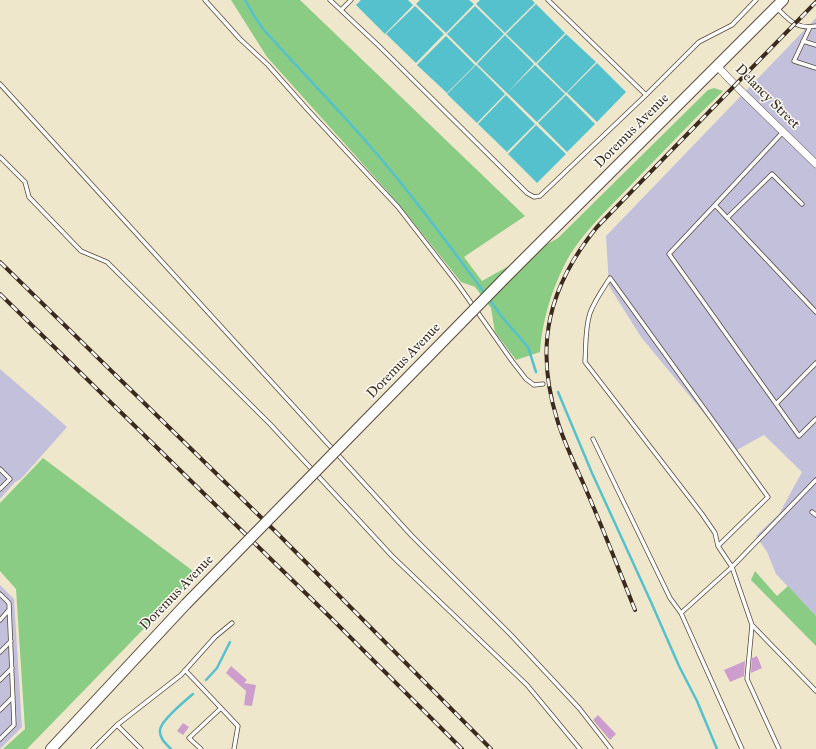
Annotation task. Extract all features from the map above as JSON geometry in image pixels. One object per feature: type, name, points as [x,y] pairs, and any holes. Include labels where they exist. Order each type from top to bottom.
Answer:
[{"type":"main road","name":"Doremus Avenue","points":[[51,749],[186,604],[504,279],[780,4]]},
{"type":"street","name":"Delancy Street","points":[[717,66],[816,164]]},
{"type":"lane","points":[[205,0],[240,39],[268,65],[398,207],[526,379],[534,385],[543,384]]},
{"type":"lane","points":[[330,0],[527,193],[534,197],[540,196],[699,42],[732,26],[756,0]]},
{"type":"lane","points":[[341,10],[351,0]]},
{"type":"lane","points":[[548,0],[646,95]]},
{"type":"lane","points":[[780,4],[794,24],[810,27],[816,26]]},
{"type":"lane","points":[[810,27],[794,61],[816,68]]},
{"type":"lane","points":[[803,41],[816,45]]},
{"type":"lane","points":[[0,84],[411,535],[511,635],[579,708],[611,749]]},
{"type":"lane","points":[[783,132],[669,254],[799,436],[816,419]]},
{"type":"lane","points":[[0,157],[25,182],[29,197],[81,251],[107,262],[259,413],[392,556],[527,684],[580,749]]},
{"type":"lane","points":[[727,218],[772,174],[802,204]]},
{"type":"lane","points":[[715,205],[816,312]]},
{"type":"lane","points":[[718,546],[768,497],[610,278],[590,313],[588,320],[585,362],[702,514],[714,534],[718,546],[732,567],[752,625],[747,679],[779,749]]},
{"type":"lane","points":[[776,404],[816,363]]},
{"type":"lane","points":[[594,439],[670,598],[681,613],[742,749]]},
{"type":"lane","points":[[0,469],[10,479],[0,489]]},
{"type":"lane","points":[[681,613],[732,567],[816,480]]},
{"type":"lane","points":[[812,512],[816,515]]},
{"type":"lane","points":[[0,594],[9,603],[10,610],[14,725],[0,739]]},
{"type":"lane","points":[[0,620],[10,610]]},
{"type":"lane","points":[[93,749],[117,725],[173,682],[215,637],[232,623]]},
{"type":"lane","points":[[752,625],[816,691]]},
{"type":"lane","points":[[0,652],[11,641]]},
{"type":"lane","points":[[0,680],[12,668]]},
{"type":"lane","points":[[185,670],[238,726],[234,749]]},
{"type":"lane","points":[[0,710],[13,697]]},
{"type":"lane","points":[[200,749],[189,738],[222,708]]},
{"type":"lane","points":[[117,725],[141,749]]},
{"type":"shaded area","points":[[816,18],[816,616],[776,574],[767,552],[756,536],[779,514],[802,472],[764,435],[735,451],[641,337],[609,286],[606,236]]},
{"type":"shaded area","points":[[0,369],[67,427],[21,479],[15,482],[0,499]]},
{"type":"shaded area","points":[[0,585],[14,599],[22,727],[0,749]]},
{"type":"green space","points":[[231,0],[300,0],[525,216],[464,257],[482,281],[558,238],[708,90],[714,88],[723,91],[603,214],[578,243],[565,264],[551,296],[545,318],[540,352],[516,360],[495,332],[491,308],[475,287],[461,282],[397,202],[267,57]]},
{"type":"green space","points":[[43,458],[197,574],[27,749],[3,749],[25,729],[16,589],[0,571],[0,503]]},
{"type":"green space","points":[[755,571],[777,596],[788,586],[816,616],[816,646],[751,580]]},
{"type":"water","points":[[361,0],[408,0],[413,5],[385,34],[356,5]]},
{"type":"water","points":[[420,0],[469,0],[474,4],[446,33],[416,4]]},
{"type":"water","points":[[480,0],[532,0],[535,3],[505,33],[476,4]]},
{"type":"water","points":[[536,4],[565,33],[536,63],[506,34]]},
{"type":"water","points":[[415,6],[444,34],[416,63],[386,34]]},
{"type":"water","points":[[475,6],[504,34],[476,63],[447,34]]},
{"type":"water","points":[[566,34],[596,62],[566,93],[537,64]]},
{"type":"water","points":[[505,35],[534,64],[507,93],[477,64]]},
{"type":"water","points":[[446,36],[475,65],[447,93],[417,65]]},
{"type":"water","points":[[597,63],[626,92],[597,122],[567,93]]},
{"type":"water","points":[[476,65],[505,94],[477,123],[447,94]]},
{"type":"water","points":[[535,65],[565,94],[537,122],[507,93]]},
{"type":"water","points":[[506,95],[535,124],[507,152],[478,124]]},
{"type":"water","points":[[566,95],[595,124],[567,152],[538,123]]},
{"type":"water","points":[[536,125],[566,154],[537,183],[508,154]]},
{"type":"building","points":[[757,656],[762,668],[751,673],[752,658]]},
{"type":"building","points":[[745,661],[744,676],[730,682],[724,670]]},
{"type":"building","points":[[231,666],[247,680],[244,683],[256,685],[252,706],[244,705],[246,691],[226,673]]},
{"type":"building","points":[[598,715],[616,734],[610,740],[593,720]]},
{"type":"building","points":[[183,723],[189,727],[183,735],[177,731]]},
{"type":"waterway","points":[[245,0],[263,29],[357,131],[400,182],[486,295]]},
{"type":"waterway","points":[[489,299],[502,317],[528,347],[536,372]]},
{"type":"waterway","points":[[558,392],[592,473],[679,666],[697,701],[717,749]]},
{"type":"waterway","points":[[206,680],[217,668],[230,642]]},
{"type":"waterway","points":[[171,749],[163,741],[160,733],[161,726],[164,721],[193,694]]},
{"type":"railway","points":[[635,610],[563,438],[557,419],[550,392],[547,366],[547,341],[550,317],[557,294],[567,271],[597,227],[816,2]]},
{"type":"railway","points":[[0,262],[276,532],[491,749]]},
{"type":"railway","points":[[0,294],[331,618],[462,749]]}]
